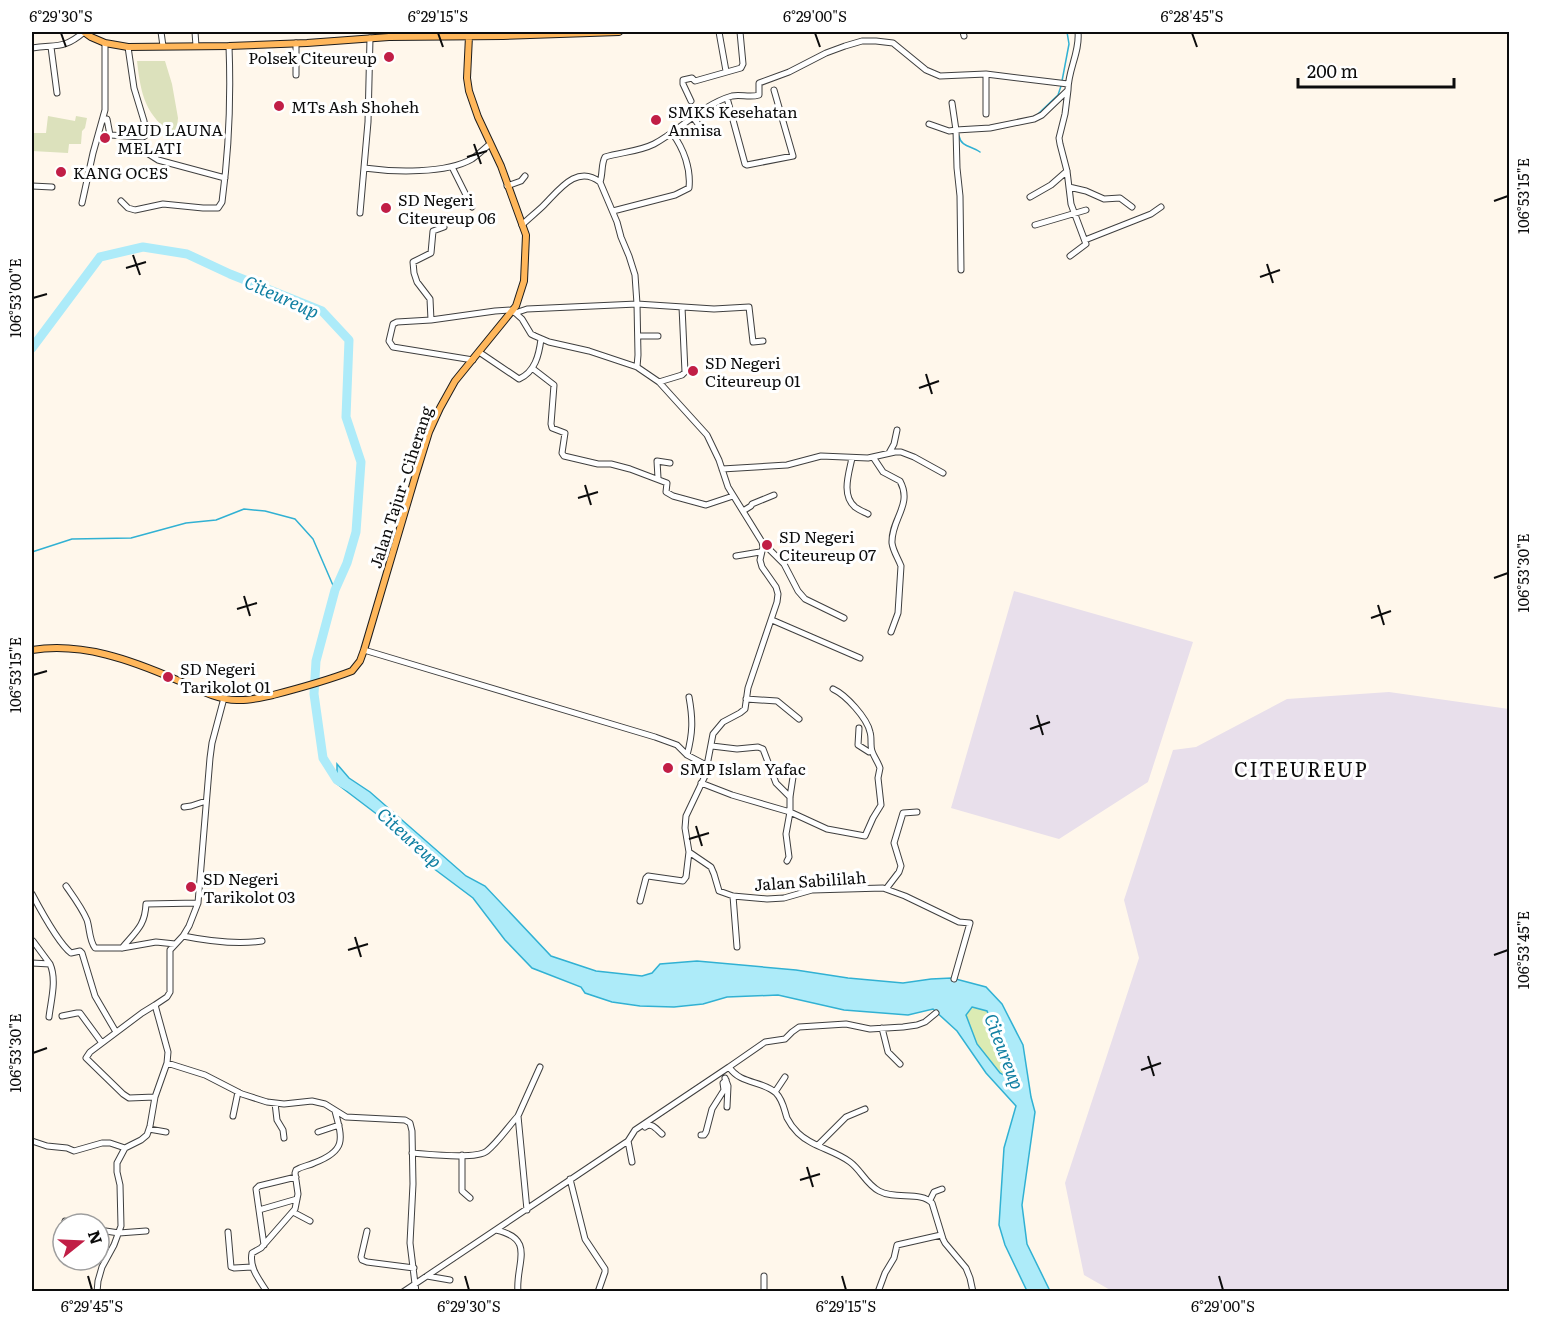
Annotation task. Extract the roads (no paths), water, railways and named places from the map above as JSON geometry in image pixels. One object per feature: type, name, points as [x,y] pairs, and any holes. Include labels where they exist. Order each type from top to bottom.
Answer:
[{"type":"main road","points":[[84,32],[105,44],[229,46],[296,43],[386,34],[469,36],[619,32]]},
{"type":"main road","name":"Jalan Tajur - Ciherang","points":[[224,698],[238,700],[256,698],[300,688],[352,671],[360,661],[429,432],[455,381],[516,306],[524,281],[525,236],[501,166],[478,117],[469,91],[467,70],[469,36]]},
{"type":"main road","points":[[32,650],[75,648],[98,652],[137,663],[224,698]]},
{"type":"street","points":[[32,48],[71,43],[84,32]]},
{"type":"street","points":[[160,32],[163,46]]},
{"type":"street","points":[[195,32],[196,46]]},
{"type":"street","points":[[719,32],[726,71]]},
{"type":"street","points":[[691,101],[683,80],[692,78],[695,81],[741,68],[740,32]]},
{"type":"street","points":[[929,124],[947,131],[990,128],[1034,120],[1042,115],[1065,85],[1077,50],[1078,32]]},
{"type":"street","points":[[360,213],[368,122],[371,35]]},
{"type":"street","points":[[600,182],[604,157],[645,148],[684,126],[707,106],[737,95],[757,96],[760,94],[759,83],[789,72],[826,53],[862,41],[893,44],[926,70],[940,76],[986,74],[1065,85]]},
{"type":"street","points":[[296,43],[296,75]]},
{"type":"street","points":[[82,203],[105,110],[105,44]]},
{"type":"street","points":[[103,120],[106,119],[108,122],[110,135],[143,137],[146,135],[134,87],[128,46]]},
{"type":"street","points":[[121,201],[128,208],[135,210],[163,204],[218,208],[222,202],[230,118],[229,46]]},
{"type":"street","points":[[51,47],[57,93]]},
{"type":"street","points":[[986,74],[986,114]]},
{"type":"street","points":[[1065,85],[1065,114],[1059,138],[1067,171],[1071,204],[1086,244],[1070,256]]},
{"type":"street","points":[[727,98],[747,165],[793,156],[774,90]]},
{"type":"street","points":[[952,103],[960,196],[961,270]]},
{"type":"street","points":[[693,117],[703,131]]},
{"type":"street","points":[[613,211],[656,200],[689,188],[686,161],[672,133]]},
{"type":"street","points":[[364,167],[407,169],[453,164],[471,157],[490,144]]},
{"type":"street","points":[[364,167],[406,172],[452,166],[471,159],[490,144]]},
{"type":"street","points":[[139,148],[158,160],[225,178]]},
{"type":"street","points":[[452,166],[472,207]]},
{"type":"street","points":[[1030,197],[1051,185],[1067,171]]},
{"type":"street","points":[[507,186],[521,181],[525,176]]},
{"type":"street","points":[[522,225],[570,180],[589,176],[600,182],[618,222],[621,237],[633,267],[637,304],[637,367]]},
{"type":"street","points":[[32,186],[52,187]]},
{"type":"street","points":[[1069,187],[1104,199],[1120,198],[1132,207]]},
{"type":"street","points":[[1085,240],[1151,214],[1161,207]]},
{"type":"street","points":[[1035,225],[1086,210]]},
{"type":"street","points":[[431,320],[430,299],[417,282],[413,262],[431,253],[433,231],[444,227]]},
{"type":"street","points":[[473,360],[396,348],[391,345],[390,341],[394,322],[431,320],[495,311],[513,312],[527,309],[637,304],[714,309],[750,307],[753,342],[763,341]]},
{"type":"street","points":[[659,382],[685,372],[682,307]]},
{"type":"street","points":[[513,312],[522,319],[531,334],[637,367],[659,382],[707,435],[733,496],[762,542],[784,564],[798,591],[805,599],[844,618]]},
{"type":"street","points":[[638,336],[658,336]]},
{"type":"street","points":[[479,352],[519,379],[523,378],[538,358],[542,339]]},
{"type":"street","points":[[532,368],[554,385],[551,424],[552,428],[565,433],[562,455],[598,464],[611,464],[658,478],[668,484],[666,492],[702,505],[710,505],[733,496]]},
{"type":"street","points":[[889,453],[897,430]]},
{"type":"street","points":[[722,469],[788,465],[821,456],[862,459],[901,452],[943,473]]},
{"type":"street","points":[[873,457],[883,472],[900,481],[905,501],[895,523],[893,537],[894,552],[899,559],[900,566],[898,613],[891,632]]},
{"type":"street","points":[[852,458],[847,483],[848,497],[855,507],[868,514]]},
{"type":"street","points":[[658,478],[657,461],[670,463]]},
{"type":"street","points":[[743,511],[774,495]]},
{"type":"street","points":[[640,901],[648,876],[683,881],[686,877],[689,852],[685,828],[686,816],[708,766],[713,734],[723,722],[745,709],[751,680],[772,620],[778,594],[773,581],[761,564],[759,556],[763,546],[762,542]]},
{"type":"street","points":[[736,556],[760,552]]},
{"type":"street","points":[[772,620],[860,658]]},
{"type":"street","points":[[364,650],[639,732],[674,744],[687,755],[708,766]]},
{"type":"street","points":[[701,783],[732,795],[790,812],[827,829],[865,836],[881,805],[878,778],[880,768],[872,752],[870,730],[867,724],[847,699],[833,689]]},
{"type":"street","points":[[687,755],[693,727],[689,697]]},
{"type":"street","points":[[155,1098],[129,1098],[86,1058],[102,1042],[170,992],[170,950],[183,936],[198,903],[212,743],[224,698]]},
{"type":"street","points":[[746,699],[777,701],[799,719]]},
{"type":"street","points":[[859,728],[858,745],[872,752]]},
{"type":"street","points":[[712,746],[736,749],[763,748],[776,783],[790,796]]},
{"type":"street","points":[[787,861],[789,856],[786,834],[793,777]]},
{"type":"street","points":[[184,807],[206,801]]},
{"type":"street","points":[[886,889],[901,866],[894,843],[903,813],[916,812]]},
{"type":"street","name":"Jalan Sabililah","points":[[689,852],[711,867],[719,891],[733,896],[767,899],[784,898],[812,890],[886,889],[959,922],[970,923],[954,979]]},
{"type":"street","points":[[66,886],[87,921],[93,946]]},
{"type":"street","points":[[32,894],[70,953],[93,946],[122,948],[156,942],[175,944]]},
{"type":"street","points":[[733,896],[737,947]]},
{"type":"street","points":[[122,948],[142,923],[146,904],[198,903]]},
{"type":"street","points":[[183,936],[215,941],[262,941]]},
{"type":"street","points":[[33,941],[52,970],[49,1017]]},
{"type":"street","points":[[81,951],[95,996],[116,1032]]},
{"type":"street","points":[[32,963],[50,964]]},
{"type":"street","points":[[97,1292],[102,1268],[121,1226],[120,1185],[117,1168],[119,1158],[125,1148],[147,1135],[155,1098],[168,1063],[168,1052],[155,1005]]},
{"type":"street","points":[[62,1016],[80,1013],[102,1042]]},
{"type":"street","points":[[632,1162],[630,1139],[635,1130],[761,1044],[770,1040],[785,1039],[799,1027],[846,1024],[870,1029],[917,1025],[936,1013]]},
{"type":"street","points":[[882,1028],[887,1050],[900,1064]]},
{"type":"street","points":[[168,1063],[205,1075],[238,1092],[275,1103],[290,1104],[312,1101],[325,1104],[346,1117],[407,1121],[411,1127],[413,1184],[410,1243],[416,1292]]},
{"type":"street","points":[[412,1153],[479,1155],[487,1151],[518,1116],[540,1067]]},
{"type":"street","points":[[729,1067],[741,1078],[775,1092],[781,1099],[790,1124],[804,1138],[838,1154],[853,1164],[866,1181],[880,1192],[890,1196],[923,1197],[930,1200],[945,1243],[966,1268],[973,1292]]},
{"type":"street","points":[[721,1072],[726,1080],[727,1107]]},
{"type":"street","points":[[775,1092],[785,1077]]},
{"type":"street","points":[[701,1135],[706,1132],[712,1109],[723,1092],[723,1083],[726,1080]]},
{"type":"street","points":[[233,1116],[238,1092]]},
{"type":"street","points":[[275,1103],[277,1120],[283,1130],[284,1138]]},
{"type":"street","points":[[818,1145],[846,1117],[865,1109]]},
{"type":"street","points":[[267,1292],[252,1267],[252,1253],[264,1245],[293,1212],[297,1204],[295,1173],[298,1168],[312,1164],[334,1152],[340,1143],[339,1125],[334,1111]]},
{"type":"street","points":[[518,1116],[526,1210]]},
{"type":"street","points":[[318,1132],[339,1125]]},
{"type":"street","points":[[403,1292],[649,1125],[662,1134]]},
{"type":"street","points":[[149,1129],[166,1132]]},
{"type":"street","points":[[32,1141],[74,1151],[102,1143],[125,1148]]},
{"type":"street","points":[[462,1155],[462,1191],[470,1198]]},
{"type":"street","points":[[264,1245],[256,1191],[258,1187],[296,1177]]},
{"type":"street","points":[[570,1179],[585,1239],[605,1269],[598,1292]]},
{"type":"street","points":[[930,1200],[935,1191],[942,1189]]},
{"type":"street","points":[[259,1210],[297,1199]]},
{"type":"street","points":[[293,1212],[310,1221]]},
{"type":"street","points":[[496,1230],[516,1239],[521,1245],[518,1292]]},
{"type":"street","points":[[111,1232],[146,1231]]},
{"type":"street","points":[[367,1231],[362,1260],[414,1268]]},
{"type":"street","points":[[228,1232],[231,1267],[252,1267]]},
{"type":"street","points":[[878,1292],[897,1245],[941,1234]]},
{"type":"street","points":[[426,1276],[450,1280]]},
{"type":"street","points":[[764,1276],[764,1292]]},
{"type":"water","points":[[337,764],[349,778],[370,792],[466,876],[485,886],[551,956],[596,971],[642,976],[652,973],[660,964],[697,961],[903,983],[952,978],[986,987],[1002,1004],[1023,1045],[1035,1112],[1022,1205],[1027,1244],[1050,1291],[1027,1291],[1005,1245],[999,1225],[1004,1148],[1016,1106],[986,1073],[957,1031],[933,1009],[908,1015],[844,1010],[778,995],[727,997],[703,1004],[674,1007],[640,1006],[612,1002],[585,993],[581,987],[532,968],[505,940],[473,898],[429,865],[395,828],[337,784]],"holes":[[[972,1007],[987,1011],[1014,1079],[1012,1080],[1000,1073],[977,1044],[966,1015]]]},
{"type":"waterway","points":[[1062,81],[1069,44],[1067,32]]},
{"type":"waterway","points":[[1038,114],[1058,95],[1061,86]]},
{"type":"waterway","points":[[959,136],[964,144],[980,152]]},
{"type":"waterway","name":"Citeureup","points":[[32,348],[100,257],[143,247],[187,254],[322,311],[349,340],[346,417],[361,462],[356,532],[347,563],[335,590],[316,661],[314,694],[323,758],[337,780],[348,786]]},
{"type":"waterway","points":[[32,552],[72,539],[131,538],[186,523],[216,520],[244,509],[265,511],[295,519],[313,539],[335,590]]},
{"type":"place","name":"Polsek Citeureup","points":[[389,57]]},
{"type":"place","name":"MTs Ash Shoheh","points":[[279,106]]},
{"type":"place","name":"SMKS Kesehatan Annisa","points":[[656,120]]},
{"type":"place","name":"PAUD LAUNA MELATI","points":[[105,138]]},
{"type":"place","name":"KANG OCES","points":[[61,172]]},
{"type":"place","name":"SD Negeri Citeureup 06","points":[[386,208]]},
{"type":"place","name":"SD Negeri Citeureup 01","points":[[693,371]]},
{"type":"place","name":"SD Negeri Citeureup 07","points":[[767,545]]},
{"type":"place","name":"SD Negeri Tarikolot 01","points":[[168,677]]},
{"type":"place","name":"SMP Islam Yafac","points":[[668,768]]},
{"type":"place","name":"SD Negeri Tarikolot 03","points":[[191,887]]},
{"type":"district","name":"CITEUREUP","points":[[1301,768]]}]
